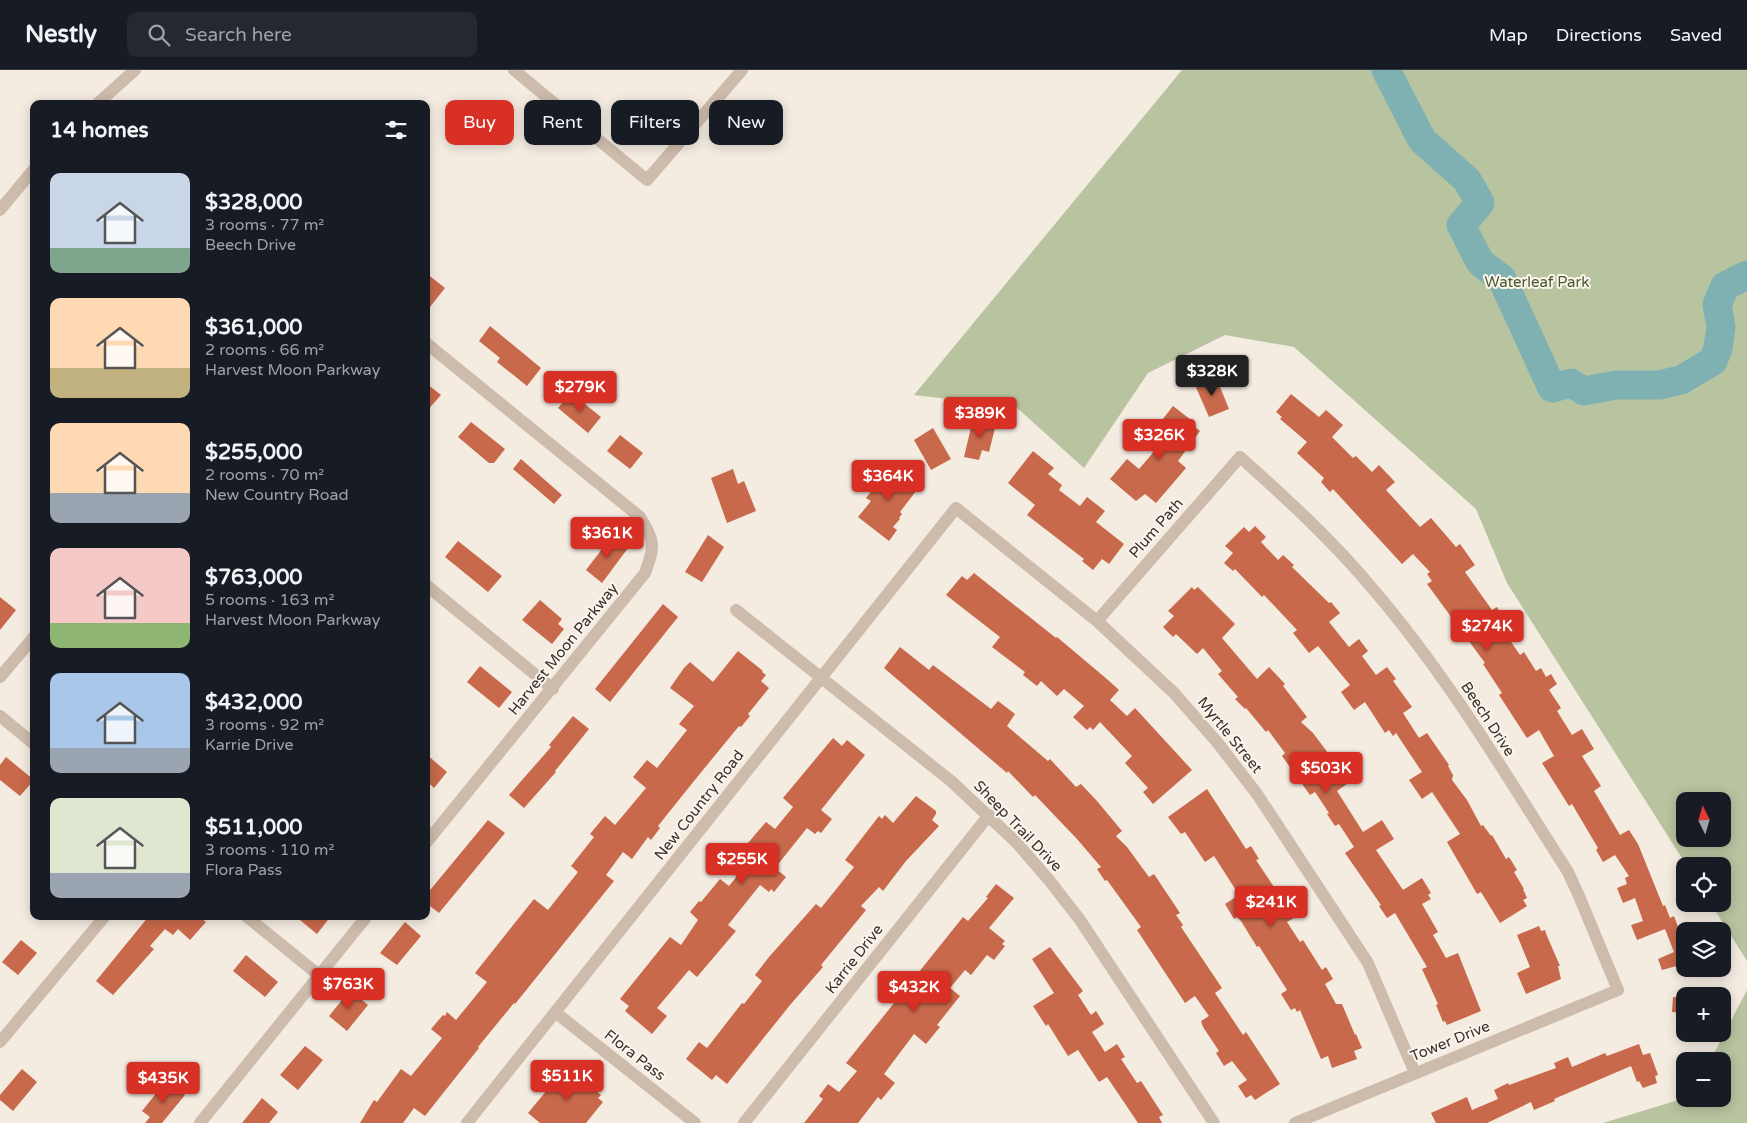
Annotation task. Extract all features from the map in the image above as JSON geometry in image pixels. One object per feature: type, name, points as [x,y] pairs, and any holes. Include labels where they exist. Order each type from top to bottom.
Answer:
[{"type":"street","points":[[101,100],[135,70]]},
{"type":"street","points":[[514,70],[647,180],[742,70]]},
{"type":"street","points":[[1,208],[30,174]]},
{"type":"street","name":"Harvest Moon Parkway","points":[[430,347],[640,518],[652,537],[651,558],[646,573],[553,688],[431,828]]},
{"type":"street","name":"Plum Path","points":[[1097,620],[1240,457]]},
{"type":"street","name":"Beech Drive","points":[[1240,457],[1289,500],[1372,588],[1428,658],[1458,700],[1568,872],[1580,896],[1618,990]]},
{"type":"street","name":"Myrtle Street","points":[[956,508],[1097,620],[1174,693],[1217,742],[1257,794],[1368,963],[1415,1073]]},
{"type":"street","name":"New Country Road","points":[[467,1123],[956,508]]},
{"type":"street","points":[[430,589],[553,688]]},
{"type":"street","name":"Sheep Trail Drive","points":[[736,610],[951,781],[989,815],[1049,880],[1080,920],[1214,1123]]},
{"type":"street","points":[[0,677],[30,641]]},
{"type":"street","points":[[0,716],[30,741]]},
{"type":"street","name":"Karrie Drive","points":[[744,1123],[989,815]]},
{"type":"street","points":[[0,1042],[102,920]]},
{"type":"street","points":[[251,920],[320,976]]},
{"type":"street","points":[[200,1123],[364,920]]},
{"type":"street","name":"Tower Drive","points":[[1295,1123],[1618,990]]},
{"type":"street","name":"Flora Pass","points":[[555,1012],[695,1123]]},
{"type":"green space","name":"Waterleaf Park","points":[[1182,70],[1747,70],[1747,961],[1731,936],[1731,922],[1722,922],[1716,912],[1731,912],[1731,857],[1681,857],[1507,583],[1476,509],[1294,347],[1225,335],[1148,373],[1084,468],[1016,407],[914,395]]},
{"type":"green space","points":[[1747,990],[1747,1123],[1603,1123],[1676,1101],[1676,1107],[1731,1107],[1731,1052],[1715,1052],[1720,1042],[1731,1042],[1731,1021]]},
{"type":"building","points":[[430,276],[445,288],[430,307]]},
{"type":"building","points":[[490,326],[541,368],[527,386],[497,362],[500,358],[479,341]]},
{"type":"building","points":[[1216,377],[1229,409],[1209,417],[1195,385]]},
{"type":"building","points":[[430,386],[441,395],[430,407]]},
{"type":"building","points":[[571,393],[601,417],[588,433],[558,408]]},
{"type":"building","points":[[1291,394],[1319,417],[1326,410],[1343,425],[1332,437],[1353,458],[1356,456],[1372,472],[1379,465],[1395,482],[1386,490],[1420,527],[1431,518],[1456,547],[1460,544],[1475,565],[1465,572],[1492,610],[1497,607],[1500,612],[1504,610],[1515,625],[1505,633],[1520,655],[1524,652],[1536,671],[1541,668],[1546,677],[1551,674],[1557,684],[1549,690],[1561,708],[1557,711],[1572,735],[1582,729],[1594,749],[1582,756],[1601,786],[1594,791],[1620,835],[1629,830],[1638,844],[1663,906],[1665,905],[1670,918],[1674,916],[1676,922],[1676,966],[1662,970],[1658,959],[1674,952],[1665,929],[1637,940],[1631,925],[1643,921],[1635,898],[1623,903],[1617,888],[1627,884],[1625,878],[1629,876],[1615,855],[1603,862],[1596,850],[1598,848],[1572,804],[1569,806],[1542,763],[1554,756],[1539,730],[1527,738],[1499,695],[1502,693],[1483,664],[1485,663],[1427,584],[1432,581],[1427,574],[1430,572],[1413,554],[1402,564],[1333,489],[1330,492],[1321,482],[1324,478],[1297,453],[1307,442],[1280,419],[1282,417],[1276,412]]},
{"type":"building","points":[[1173,406],[1195,423],[1192,425],[1200,431],[1178,461],[1186,468],[1156,503],[1145,494],[1136,501],[1110,479],[1127,459],[1139,469],[1170,433],[1159,424]]},
{"type":"building","points":[[973,419],[996,424],[989,452],[982,450],[979,460],[964,457]]},
{"type":"building","points":[[471,422],[505,449],[494,463],[489,463],[458,437]]},
{"type":"building","points":[[933,428],[951,459],[931,470],[914,440]]},
{"type":"building","points":[[620,435],[643,453],[630,469],[607,451]]},
{"type":"building","points":[[1033,451],[1054,468],[1048,474],[1062,485],[1059,490],[1080,506],[1087,497],[1105,511],[1096,522],[1124,544],[1109,564],[1102,559],[1093,570],[1082,561],[1084,559],[1027,515],[1035,505],[1008,483]]},
{"type":"building","points":[[521,459],[562,495],[554,504],[513,469]]},
{"type":"building","points":[[893,463],[915,481],[908,485],[916,491],[900,512],[902,514],[900,519],[893,527],[897,530],[889,541],[858,517],[871,501],[866,498]]},
{"type":"building","points":[[733,469],[738,484],[744,481],[756,511],[727,523],[711,478]]},
{"type":"building","points":[[1255,526],[1266,537],[1261,542],[1278,560],[1283,555],[1294,565],[1292,567],[1329,603],[1331,602],[1340,613],[1329,622],[1349,647],[1359,639],[1368,651],[1362,656],[1376,675],[1387,667],[1396,679],[1393,681],[1412,707],[1403,713],[1419,738],[1427,733],[1449,765],[1453,775],[1452,780],[1467,800],[1481,826],[1483,825],[1492,835],[1506,859],[1509,857],[1517,870],[1514,872],[1524,889],[1527,898],[1523,900],[1527,906],[1500,923],[1481,892],[1477,894],[1447,842],[1460,834],[1432,792],[1422,799],[1409,780],[1422,772],[1396,733],[1393,736],[1389,730],[1385,733],[1365,702],[1354,710],[1341,692],[1350,685],[1318,646],[1309,653],[1293,633],[1297,630],[1264,595],[1262,597],[1235,569],[1233,571],[1224,563],[1233,553],[1225,546],[1244,527],[1249,532]]},
{"type":"building","points":[[708,535],[724,547],[702,582],[685,572]]},
{"type":"building","points":[[612,536],[628,548],[602,583],[586,570]]},
{"type":"building","points":[[458,541],[502,576],[488,592],[445,557]]},
{"type":"building","points":[[974,573],[1057,637],[1108,680],[1119,690],[1110,700],[1127,716],[1135,708],[1192,770],[1153,804],[1143,792],[1148,788],[1125,763],[1132,756],[1100,722],[1093,730],[1090,727],[1087,730],[1073,717],[1084,706],[1064,689],[1057,696],[1041,681],[1037,686],[1023,675],[1025,672],[992,647],[1000,637],[946,595],[962,576],[967,580]]},
{"type":"building","points":[[1192,587],[1194,590],[1198,587],[1235,624],[1222,638],[1257,679],[1269,667],[1285,684],[1283,686],[1307,717],[1301,722],[1313,733],[1334,761],[1340,758],[1350,773],[1346,776],[1350,782],[1337,791],[1363,832],[1382,820],[1394,839],[1376,850],[1403,890],[1422,878],[1431,893],[1428,895],[1431,899],[1422,904],[1438,932],[1433,935],[1446,958],[1458,953],[1481,1011],[1447,1025],[1445,1021],[1443,1022],[1436,1005],[1438,1004],[1422,969],[1427,967],[1395,913],[1387,918],[1379,906],[1381,905],[1345,853],[1354,847],[1339,824],[1335,826],[1315,792],[1310,795],[1282,756],[1285,753],[1268,730],[1266,732],[1246,708],[1235,699],[1238,697],[1218,674],[1222,671],[1203,648],[1197,654],[1176,634],[1173,637],[1163,627],[1174,616],[1168,611]]},
{"type":"building","points":[[0,597],[16,610],[0,630]]},
{"type":"building","points":[[540,600],[562,619],[558,624],[564,629],[552,644],[522,620]]},
{"type":"building","points":[[663,604],[678,617],[610,702],[595,689]]},
{"type":"building","points":[[900,647],[929,670],[933,665],[991,709],[998,701],[1015,714],[1007,726],[1048,761],[1050,759],[1076,787],[1081,784],[1097,801],[1122,831],[1116,836],[1127,847],[1149,877],[1154,874],[1180,913],[1176,915],[1183,925],[1181,927],[1222,988],[1215,993],[1243,1035],[1246,1032],[1280,1084],[1255,1100],[1251,1095],[1246,1098],[1238,1086],[1247,1080],[1232,1061],[1224,1066],[1216,1053],[1219,1051],[1203,1027],[1201,1021],[1209,1016],[1195,996],[1185,1003],[1137,930],[1141,927],[1097,869],[1101,867],[1035,795],[1033,797],[1008,771],[1007,773],[884,668]]},
{"type":"building","points":[[738,651],[763,671],[766,675],[761,681],[769,688],[748,714],[750,716],[741,727],[739,726],[658,826],[660,828],[651,840],[648,837],[632,859],[623,852],[606,875],[614,881],[478,1047],[425,1116],[414,1108],[403,1123],[360,1123],[374,1100],[377,1102],[401,1069],[411,1076],[442,1038],[431,1029],[443,1015],[445,1016],[447,1012],[456,1020],[487,982],[475,973],[534,899],[548,910],[578,872],[571,866],[594,837],[590,834],[605,816],[615,825],[646,788],[633,777],[647,760],[657,768],[687,730],[679,724],[694,706],[670,688],[684,668],[690,662],[713,682]]},
{"type":"building","points":[[480,666],[512,692],[499,708],[467,682]]},
{"type":"building","points":[[573,716],[589,729],[556,772],[524,808],[509,795],[551,747],[549,745]]},
{"type":"building","points":[[833,738],[842,746],[847,740],[865,755],[821,810],[832,819],[821,833],[818,831],[815,834],[807,828],[775,868],[786,877],[774,892],[771,889],[769,892],[760,885],[728,925],[736,931],[697,977],[689,970],[657,1008],[667,1016],[652,1034],[625,1011],[629,1006],[620,999],[670,937],[681,945],[698,920],[690,912],[720,879],[729,886],[746,865],[736,857],[766,822],[775,829],[793,807],[783,798]]},
{"type":"building","points":[[6,757],[30,777],[30,785],[20,796],[0,780],[0,765]]},
{"type":"building","points":[[430,757],[447,772],[434,788],[430,784]]},
{"type":"building","points":[[1207,789],[1246,849],[1251,846],[1259,859],[1256,860],[1276,890],[1274,891],[1294,918],[1287,922],[1300,942],[1303,940],[1322,970],[1326,967],[1333,979],[1325,984],[1336,1004],[1342,1004],[1362,1048],[1354,1051],[1357,1059],[1332,1068],[1328,1056],[1321,1059],[1300,1010],[1297,1012],[1295,1008],[1291,1010],[1281,994],[1287,990],[1241,921],[1237,917],[1234,919],[1225,904],[1239,895],[1214,856],[1205,862],[1185,832],[1181,834],[1168,817]]},
{"type":"building","points":[[916,796],[936,811],[932,820],[939,826],[906,861],[883,891],[879,887],[861,906],[866,910],[821,965],[823,967],[727,1084],[716,1075],[712,1080],[686,1059],[699,1042],[707,1048],[762,981],[755,975],[769,957],[816,904],[821,908],[854,867],[845,860],[879,816],[882,819],[885,815],[893,823]]},
{"type":"building","points":[[488,820],[505,833],[439,913],[430,906],[430,890]]},
{"type":"building","points":[[996,884],[1014,898],[989,928],[1005,941],[1002,944],[1005,946],[994,960],[987,955],[971,975],[965,970],[950,988],[960,996],[937,1025],[940,1027],[926,1044],[914,1034],[884,1074],[895,1083],[881,1100],[878,1097],[858,1123],[804,1123],[823,1099],[819,1096],[828,1084],[839,1092],[857,1071],[846,1063],[963,917],[968,921],[988,898],[986,897]]},
{"type":"building","points":[[146,920],[204,920],[206,922],[190,940],[178,929],[173,935],[165,929],[150,946],[154,949],[113,995],[96,981]]},
{"type":"building","points":[[300,920],[328,920],[317,934]]},
{"type":"building","points":[[405,922],[421,936],[397,965],[380,953]]},
{"type":"building","points":[[1539,926],[1541,931],[1545,930],[1560,966],[1558,966],[1561,979],[1526,994],[1517,973],[1530,967],[1517,935]]},
{"type":"building","points":[[21,940],[37,953],[18,975],[2,962]]},
{"type":"building","points":[[1050,947],[1083,991],[1078,995],[1091,1015],[1096,1011],[1104,1024],[1092,1032],[1105,1052],[1117,1044],[1125,1057],[1121,1059],[1137,1083],[1141,1081],[1163,1115],[1159,1117],[1162,1123],[1138,1123],[1107,1077],[1099,1082],[1078,1050],[1068,1056],[1048,1024],[1046,1026],[1033,1006],[1054,993],[1032,959]]},
{"type":"building","points":[[246,955],[278,982],[265,997],[233,971]]},
{"type":"building","points":[[350,990],[368,1005],[347,1031],[329,1016]]},
{"type":"building","points":[[1673,997],[1676,997],[1676,1012],[1672,1012]]},
{"type":"building","points":[[1639,1044],[1643,1055],[1650,1053],[1658,1075],[1655,1076],[1657,1083],[1643,1088],[1639,1081],[1637,1082],[1631,1066],[1554,1099],[1555,1101],[1534,1110],[1531,1102],[1487,1123],[1436,1123],[1431,1113],[1467,1097],[1472,1110],[1498,1099],[1494,1090],[1508,1083],[1509,1085],[1556,1068],[1554,1063],[1568,1057],[1572,1067],[1605,1053],[1607,1056]]},
{"type":"building","points":[[305,1046],[323,1060],[298,1090],[280,1075]]},
{"type":"building","points":[[22,1069],[37,1082],[13,1111],[0,1100],[0,1095]]},
{"type":"building","points":[[562,1072],[572,1079],[576,1074],[601,1095],[598,1098],[603,1102],[586,1123],[540,1123],[528,1113]]},
{"type":"building","points":[[166,1081],[185,1095],[162,1123],[145,1123],[150,1117],[142,1111]]},
{"type":"building","points":[[262,1098],[278,1112],[269,1123],[242,1123]]},
{"type":"waterway","points":[[1386,70],[1422,140],[1467,180],[1480,203],[1461,225],[1480,262],[1502,279],[1552,388],[1571,383],[1584,391],[1616,385],[1659,385],[1681,380],[1713,361],[1718,348],[1721,327],[1717,305],[1725,286],[1747,275]]}]
